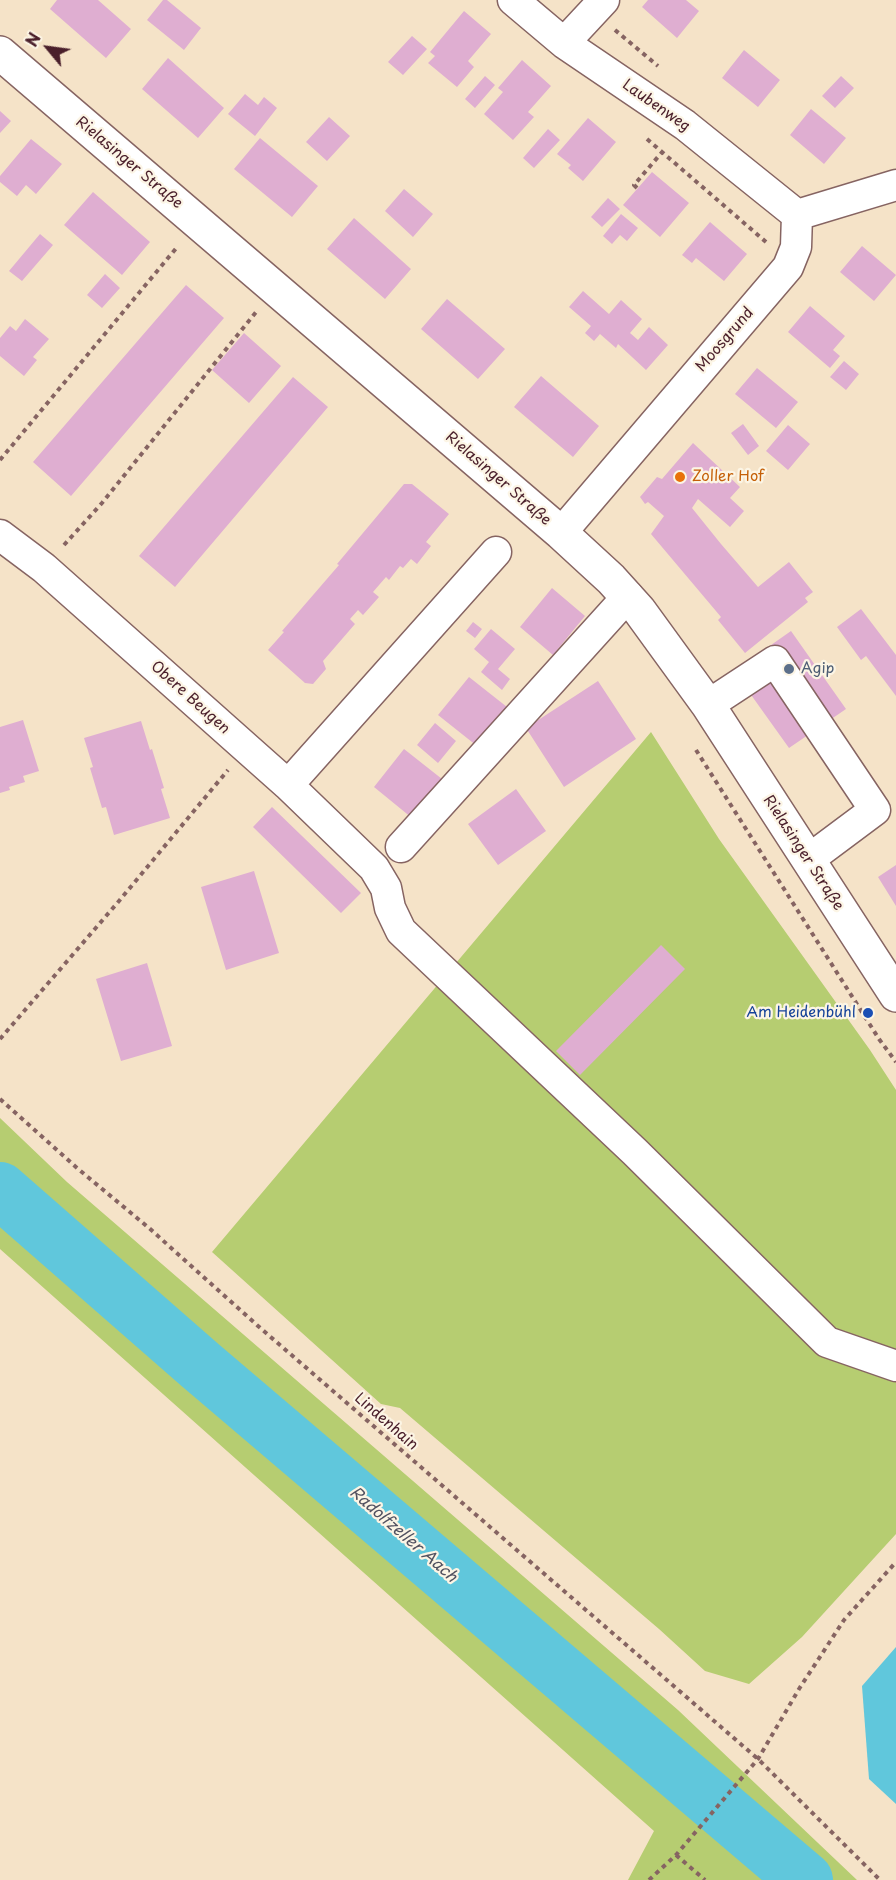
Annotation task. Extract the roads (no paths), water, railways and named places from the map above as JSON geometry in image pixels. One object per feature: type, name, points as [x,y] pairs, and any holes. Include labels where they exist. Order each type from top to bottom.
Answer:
[{"type":"main road","name":"Rielasinger Straße","points":[[0,53],[561,533],[628,596],[708,705],[896,994]]},
{"type":"street","name":"Laubenweg","points":[[513,0],[564,44],[685,125],[797,215]]},
{"type":"street","points":[[564,44],[604,0]]},
{"type":"street","points":[[797,215],[896,185]]},
{"type":"street","name":"Moosgrund","points":[[561,533],[788,267],[796,248],[797,215]]},
{"type":"street","name":"Obere Beugen","points":[[0,536],[44,568],[288,785],[374,868],[386,888],[390,908],[401,931],[635,1152],[827,1342],[896,1366]]},
{"type":"street","points":[[288,785],[496,552]]},
{"type":"street","points":[[401,848],[628,596]]},
{"type":"street","points":[[708,705],[775,661],[875,810],[808,860]]},
{"type":"water","points":[[896,1647],[896,1804],[869,1779],[862,1686]]},
{"type":"waterway","name":"Radolfzeller Aach","points":[[0,1190],[200,1365],[805,1880]]},
{"type":"place","name":"Zoller Hof","points":[[680,477]]},
{"type":"place","name":"Agip","points":[[789,669]]},
{"type":"place","name":"Am Heidenbühl","points":[[868,1013]]}]
